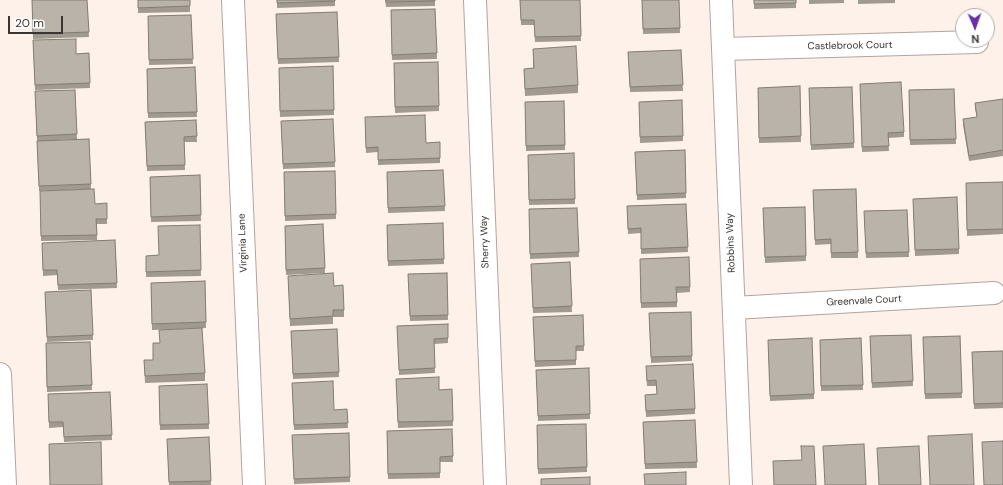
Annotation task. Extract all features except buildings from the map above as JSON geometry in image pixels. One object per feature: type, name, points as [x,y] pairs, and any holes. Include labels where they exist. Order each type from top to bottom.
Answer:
[{"type":"street","name":"Virginia Lane","points":[[233,0],[254,485]]},
{"type":"street","name":"Sherry Way","points":[[475,0],[495,485]]},
{"type":"street","name":"Robbins Way","points":[[721,0],[741,485]]},
{"type":"street","name":"Castlebrook Court","points":[[723,49],[955,43]]},
{"type":"street","name":"Greenvale Court","points":[[734,308],[994,293]]},
{"type":"street","points":[[0,374],[5,485]]}]
